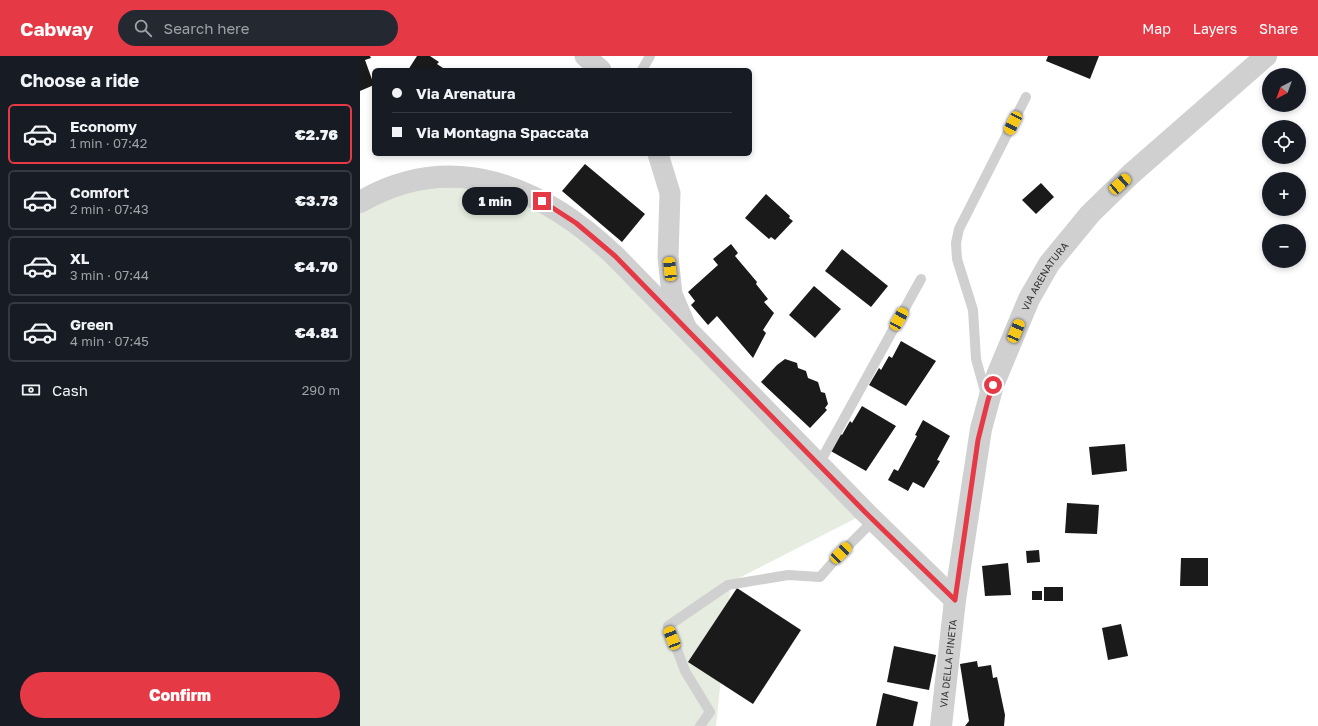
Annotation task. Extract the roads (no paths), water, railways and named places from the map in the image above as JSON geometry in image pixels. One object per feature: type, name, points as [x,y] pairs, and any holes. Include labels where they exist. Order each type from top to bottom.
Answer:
[{"type":"street","points":[[585,56],[599,68]]},
{"type":"street","name":"VIA ARENATURA","points":[[955,600],[978,440],[988,400],[1036,286],[1068,240],[1090,214],[1120,184],[1266,56]]},
{"type":"street","points":[[659,156],[670,193],[668,257],[672,294],[686,327]]},
{"type":"street","points":[[360,202],[380,192],[406,183],[441,177],[459,176],[480,178],[513,188],[551,207],[586,231],[615,256],[874,520],[955,600]]},
{"type":"street","name":"VIA DELLA PINETA","points":[[941,726],[955,600]]},
{"type":"lane","points":[[643,68],[650,56]]},
{"type":"lane","points":[[988,400],[976,359],[973,310],[959,268],[956,243],[959,229],[1026,97]]},
{"type":"lane","points":[[819,464],[921,279]]},
{"type":"lane","points":[[700,726],[710,712],[685,671],[668,626],[728,585],[788,575],[820,577],[841,553],[874,520]]}]
